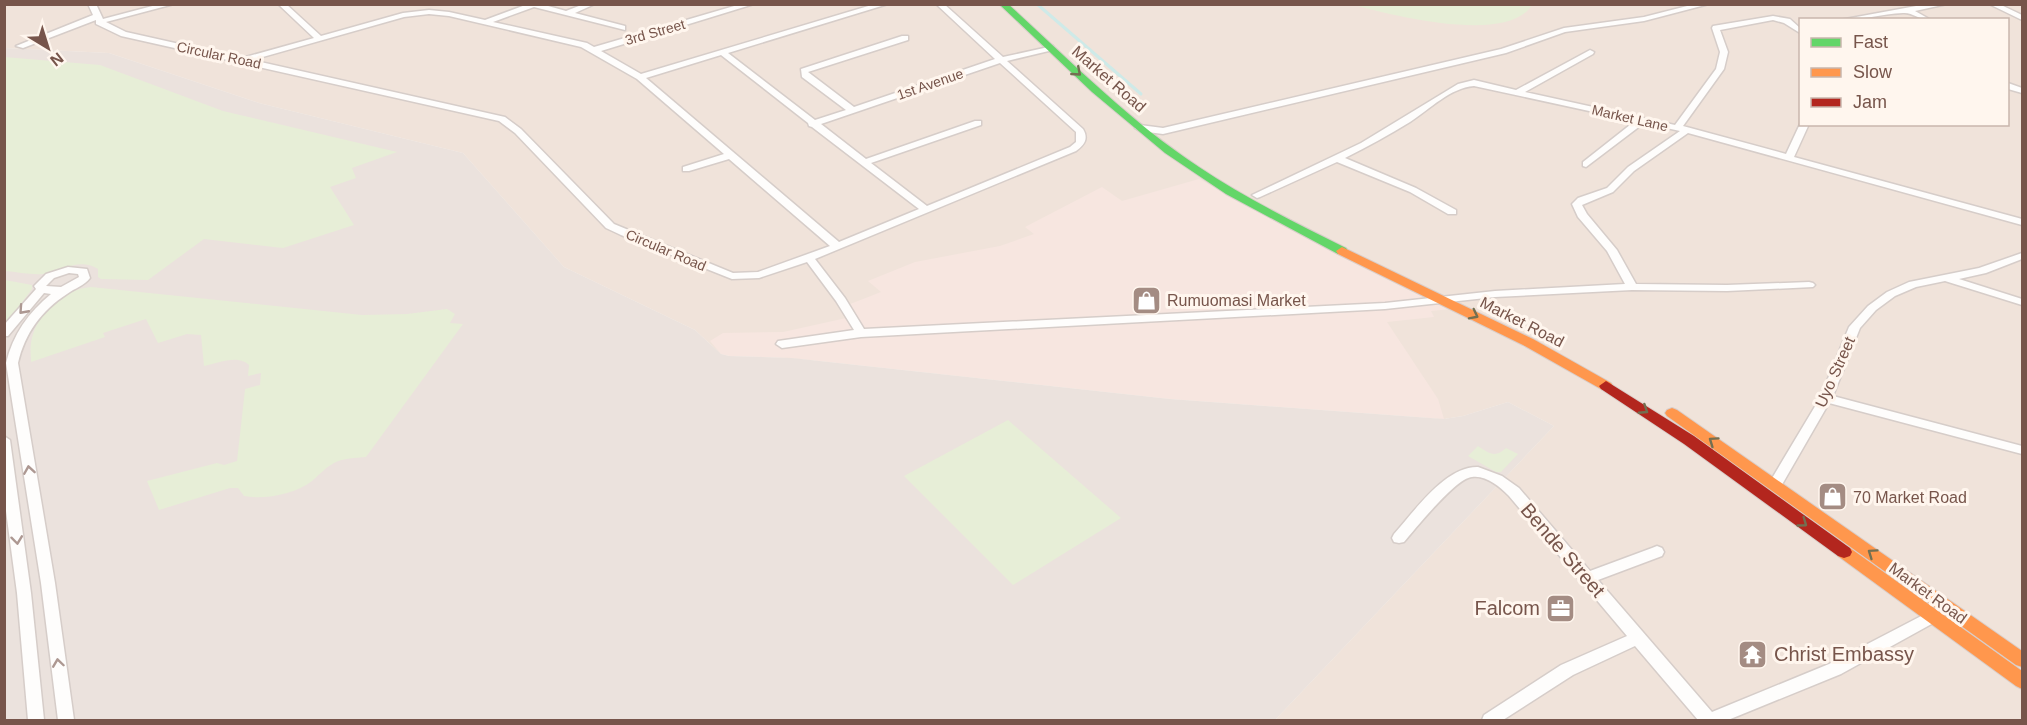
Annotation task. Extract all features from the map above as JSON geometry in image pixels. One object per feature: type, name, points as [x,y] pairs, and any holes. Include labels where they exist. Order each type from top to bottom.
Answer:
[{"type":"main road","name":"Market Road","points":[[1003,4],[1140,128],[1193,168],[1242,200],[1571,366],[1646,411],[2022,681]]},
{"type":"main road","name":"Market Road","points":[[1018,4],[1163,131],[1205,164],[1257,195],[1385,260],[1466,297],[1608,372],[1685,422],[2022,660]]},
{"type":"street","points":[[92,4],[98,20]]},
{"type":"street","points":[[20,46],[98,20],[171,4]]},
{"type":"street","points":[[281,4],[319,38]]},
{"type":"street","points":[[397,4],[404,13]]},
{"type":"street","points":[[243,60],[404,13],[426,4]]},
{"type":"street","points":[[566,14],[592,4]]},
{"type":"street","points":[[718,4],[728,11]]},
{"type":"street","name":"3rd Street","points":[[594,50],[751,4]]},
{"type":"street","points":[[845,4],[855,13]]},
{"type":"street","points":[[640,77],[885,4]]},
{"type":"street","name":"Circular Road","points":[[98,20],[111,30],[124,34],[502,119],[533,146],[610,225],[721,273],[745,277],[759,275],[809,258],[1073,149],[1080,144],[1082,138],[1080,131],[939,4]]},
{"type":"street","points":[[1140,128],[1163,131],[1503,51],[1564,30],[1644,19],[1706,4]]},
{"type":"street","points":[[1877,4],[1897,11]]},
{"type":"street","points":[[1856,18],[1944,4]]},
{"type":"street","points":[[1992,4],[2022,18]]},
{"type":"street","points":[[486,22],[535,5],[622,28]]},
{"type":"street","points":[[1907,9],[1924,18]]},
{"type":"street","points":[[404,13],[437,12],[540,33],[594,50],[640,77],[837,246]]},
{"type":"street","points":[[1632,287],[1612,250],[1582,215],[1577,204],[1610,190],[1631,169],[1682,129],[1720,69],[1724,52],[1716,28],[1773,18],[1787,21],[1799,28]]},
{"type":"street","points":[[852,110],[804,72],[904,38]]},
{"type":"street","name":"1st Avenue","points":[[812,124],[1000,60],[1050,48]]},
{"type":"street","points":[[1518,92],[1590,52]]},
{"type":"street","points":[[723,53],[926,210]]},
{"type":"street","name":"Market Lane","points":[[1257,195],[1337,159],[1406,123],[1443,95],[1474,82],[1682,129],[2022,222]]},
{"type":"street","points":[[1586,164],[1641,120]]},
{"type":"street","points":[[863,163],[978,123]]},
{"type":"street","points":[[1789,158],[1805,126]]},
{"type":"street","points":[[686,169],[731,155]]},
{"type":"street","points":[[1337,159],[1413,190],[1452,212]]},
{"type":"street","name":"Uyo Street","points":[[1775,485],[1826,398],[1855,327],[1872,308],[1891,294],[1913,284],[1982,271],[2022,256]]},
{"type":"street","points":[[809,258],[848,309],[861,333]]},
{"type":"street","points":[[4,333],[42,289],[40,286],[56,273],[74,269],[85,273],[85,278],[49,300],[22,331],[12,363],[48,583],[66,720]]},
{"type":"street","points":[[1948,278],[2022,302]]},
{"type":"street","points":[[782,344],[861,333],[1385,306],[1466,297],[1632,287],[1727,288],[1809,285]]},
{"type":"street","points":[[42,289],[53,292],[66,289]]},
{"type":"street","points":[[1826,398],[2022,450]]},
{"type":"street","points":[[4,440],[24,593],[36,720]]},
{"type":"street","name":"Bende Street","points":[[1398,538],[1458,477],[1475,472],[1495,477],[1505,483],[1709,720],[1835,669],[1932,617]]},
{"type":"street","points":[[1588,578],[1658,552]]},
{"type":"street","points":[[1490,720],[1567,670],[1639,637]]},
{"type":"shaded area","points":[[5,4],[2022,5],[2022,720],[1275,720],[1554,426],[1508,402],[1463,416],[1444,419],[792,358],[721,354],[695,330],[564,267],[463,153],[259,103],[109,53],[5,48]]},
{"type":"shaded area","points":[[5,48],[109,53],[259,103],[463,153],[564,267],[695,330],[721,354],[729,356],[792,358],[1170,399],[1444,419],[1463,416],[1508,402],[1554,426],[1275,720],[5,720]]},
{"type":"shaded area","name":"Rumuomasi Market","points":[[1199,179],[1291,230],[1451,309],[1431,311],[1434,317],[1387,322],[1438,399],[1444,419],[1170,399],[792,358],[729,356],[721,354],[710,341],[723,333],[783,332],[846,318],[840,308],[881,292],[868,281],[915,262],[1000,246],[1034,234],[1025,227],[1102,187],[1122,201]]},
{"type":"green space","points":[[1532,4],[1519,17],[1499,23],[1475,25],[1420,20],[1354,5]]},
{"type":"green space","points":[[4,57],[100,65],[223,111],[397,152],[352,168],[356,178],[330,187],[354,225],[283,248],[204,239],[148,280],[101,279],[98,277],[98,269],[84,264],[43,274],[5,271]]},
{"type":"green space","points":[[5,280],[32,285],[32,289],[5,325]]},
{"type":"green space","points":[[91,287],[362,315],[407,314],[447,309],[455,314],[450,323],[463,324],[366,457],[334,463],[305,486],[280,495],[244,496],[238,488],[230,488],[159,510],[147,481],[217,463],[224,465],[237,461],[245,389],[260,385],[261,373],[248,376],[249,365],[239,360],[228,360],[204,366],[201,335],[187,334],[158,343],[146,319],[103,333],[105,337],[31,362],[34,333],[44,314],[61,298]]},
{"type":"green space","points":[[1008,420],[1121,518],[1013,585],[904,476]]},
{"type":"green space","points":[[1478,446],[1492,454],[1499,453],[1506,448],[1518,454],[1501,472],[1496,472],[1468,456]]},
{"type":"waterway","points":[[1037,4],[1141,94]]},
{"type":"traffic: fast","points":[[1003,4],[1096,90],[1169,151],[1230,191],[1342,251]]},
{"type":"traffic: slow","points":[[1342,251],[1528,342],[1606,386]]},
{"type":"traffic: slow","points":[[1672,413],[2022,660]]},
{"type":"traffic: slow","points":[[1844,552],[2022,681]]},
{"type":"traffic: jam","points":[[1606,386],[1689,440],[1844,552]]},
{"type":"place","name":"Rumuomasi Market","points":[[1146,300]]},
{"type":"place","name":"70 Market Road","points":[[1832,497]]},
{"type":"place","name":"Falcom","points":[[1561,608]]},
{"type":"place","name":"Christ Embassy","points":[[1753,654]]}]
